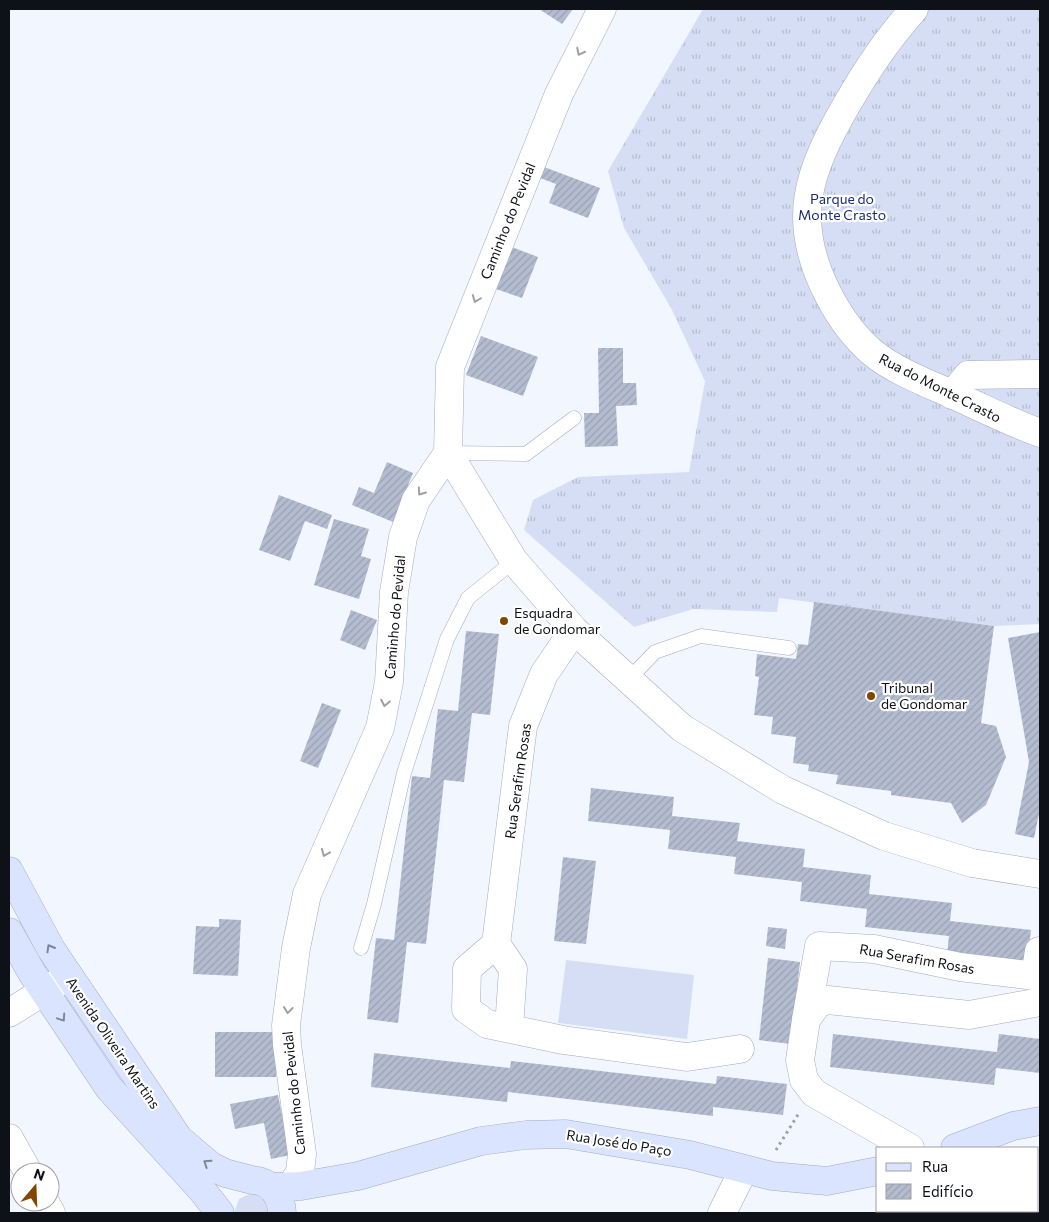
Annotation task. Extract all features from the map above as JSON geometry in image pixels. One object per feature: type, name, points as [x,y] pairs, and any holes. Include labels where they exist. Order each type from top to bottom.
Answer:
[{"type":"main road","name":"Avenida Oliveira Martins","points":[[9,870],[51,949],[68,976],[179,1139],[211,1166],[225,1173],[271,1185]]},
{"type":"main road","name":"Avenida Oliveira Martins","points":[[9,932],[44,992],[108,1088],[201,1189],[220,1213]]},
{"type":"main road","points":[[958,1147],[1013,1126],[1040,1120]]},
{"type":"main road","name":"Rua José do Paço","points":[[271,1185],[332,1182],[373,1173],[480,1141],[550,1134],[566,1134],[612,1140],[690,1155],[772,1176],[827,1181],[876,1171]]},
{"type":"main road","points":[[220,1213],[221,1203],[225,1194],[232,1186],[241,1181],[271,1185],[278,1195],[283,1213]]},
{"type":"main road","name":"Rua José do Paço","points":[[283,1213],[309,1192],[332,1182]]},
{"type":"street","name":"Caminho do Pevidal","points":[[271,1185],[300,1172],[302,1154],[286,1025],[296,948],[306,903],[380,728],[389,682],[394,592],[403,537],[416,500],[448,453],[450,367],[559,94],[602,9]]},
{"type":"street","name":"Rua do Monte Crasto","points":[[914,9],[874,56],[817,161],[810,185],[807,231],[816,272],[840,317],[873,354],[914,377],[1003,420],[1040,433]]},
{"type":"street","points":[[952,395],[968,375],[1040,374]]},
{"type":"street","points":[[448,453],[514,561],[574,630],[682,728],[784,790],[884,836],[972,863],[1040,874]]},
{"type":"street","name":"Rua Serafim Rosas","points":[[496,944],[524,726],[544,674],[574,630]]},
{"type":"street","points":[[509,1028],[513,969],[496,944],[467,969],[466,1009],[488,1024],[564,1040],[687,1057],[740,1049]]},
{"type":"street","name":"Rua Serafim Rosas","points":[[814,1092],[804,1080],[800,1060],[819,946],[874,949],[960,967],[1035,976],[1039,951]]},
{"type":"street","points":[[9,1013],[68,976]]},
{"type":"street","points":[[806,1020],[818,1004],[828,1000],[969,1015],[1040,1002]]},
{"type":"street","points":[[814,1092],[908,1147]]},
{"type":"street","points":[[9,1138],[22,1162]]},
{"type":"street","points":[[722,1213],[744,1169]]},
{"type":"lane","points":[[448,453],[526,454],[574,418]]},
{"type":"lane","points":[[361,948],[374,904],[404,774],[447,639],[468,598],[514,561]]},
{"type":"lane","points":[[628,680],[655,652],[701,636],[789,648]]},
{"type":"path","points":[[772,1176],[776,1149],[814,1092]]},
{"type":"green space","name":"Parque do Monte Crasto","points":[[703,9],[1040,9],[1040,624],[994,626],[779,598],[777,612],[693,609],[634,627],[524,530],[533,500],[578,477],[689,472],[705,381],[671,308],[624,228],[608,171]]},
{"type":"green space","points":[[566,960],[694,975],[687,1039],[558,1023]]},
{"type":"green space","points":[[249,1194],[264,1200],[268,1213],[234,1213],[239,1199]]},
{"type":"building","points":[[539,9],[573,9],[562,24]]},
{"type":"building","points":[[544,167],[600,188],[588,218],[549,203],[556,184],[540,178]]},
{"type":"building","points":[[509,246],[538,257],[522,298],[493,288]]},
{"type":"building","points":[[481,336],[538,357],[523,396],[466,375]]},
{"type":"building","points":[[598,348],[623,348],[623,383],[636,383],[637,405],[616,406],[618,446],[585,447],[584,413],[599,413]]},
{"type":"building","points":[[387,462],[413,473],[393,522],[352,505],[359,487],[374,493]]},
{"type":"building","points":[[279,495],[332,515],[327,529],[305,521],[290,561],[259,550]]},
{"type":"building","points":[[334,519],[369,529],[361,556],[371,559],[359,599],[314,585]]},
{"type":"building","name":"Tribunal de Gondomar","points":[[814,602],[994,626],[981,723],[996,726],[1006,757],[986,805],[962,823],[951,803],[891,795],[891,791],[836,784],[838,775],[808,771],[809,765],[793,763],[796,737],[771,734],[773,717],[754,715],[759,677],[755,676],[757,654],[796,659],[798,644],[808,645]]},
{"type":"building","points":[[351,610],[377,620],[365,650],[340,640]]},
{"type":"building","points":[[466,631],[499,634],[490,715],[472,713],[464,782],[444,780],[426,944],[407,942],[398,1023],[367,1019],[376,938],[394,940],[412,776],[430,778],[438,709],[458,711]]},
{"type":"building","points":[[1040,632],[1040,809],[1034,838],[1015,834],[1029,762],[1008,638]]},
{"type":"building","points":[[322,703],[341,710],[318,768],[300,761]]},
{"type":"building","points":[[591,788],[674,797],[672,816],[740,823],[737,841],[805,849],[803,867],[871,875],[869,894],[952,903],[950,921],[1031,930],[1027,963],[947,954],[949,936],[865,927],[867,909],[800,901],[802,882],[734,874],[736,857],[668,849],[670,830],[588,821]]},
{"type":"building","points":[[563,857],[596,861],[586,944],[554,941]]},
{"type":"building","points":[[219,919],[241,920],[238,976],[193,974],[196,926],[219,927]]},
{"type":"building","points":[[768,927],[787,929],[785,949],[766,946]]},
{"type":"building","points":[[768,958],[800,962],[791,1044],[759,1040]]},
{"type":"building","points":[[215,1032],[276,1032],[276,1077],[215,1077]]},
{"type":"building","points":[[833,1034],[997,1052],[999,1034],[1040,1039],[1040,1073],[996,1068],[994,1085],[830,1067]]},
{"type":"building","points":[[374,1053],[510,1068],[511,1061],[716,1084],[717,1076],[787,1084],[783,1115],[713,1107],[713,1116],[508,1092],[507,1102],[371,1087]]},
{"type":"building","points":[[278,1095],[290,1155],[271,1159],[264,1123],[235,1129],[230,1104]]},
{"type":"building","points":[[1013,1212],[1016,1213],[967,1213]]},
{"type":"place","name":"Esquadra de Gondomar","points":[[504,621]]},
{"type":"place","name":"Tribunal de Gondomar","points":[[871,696]]}]
